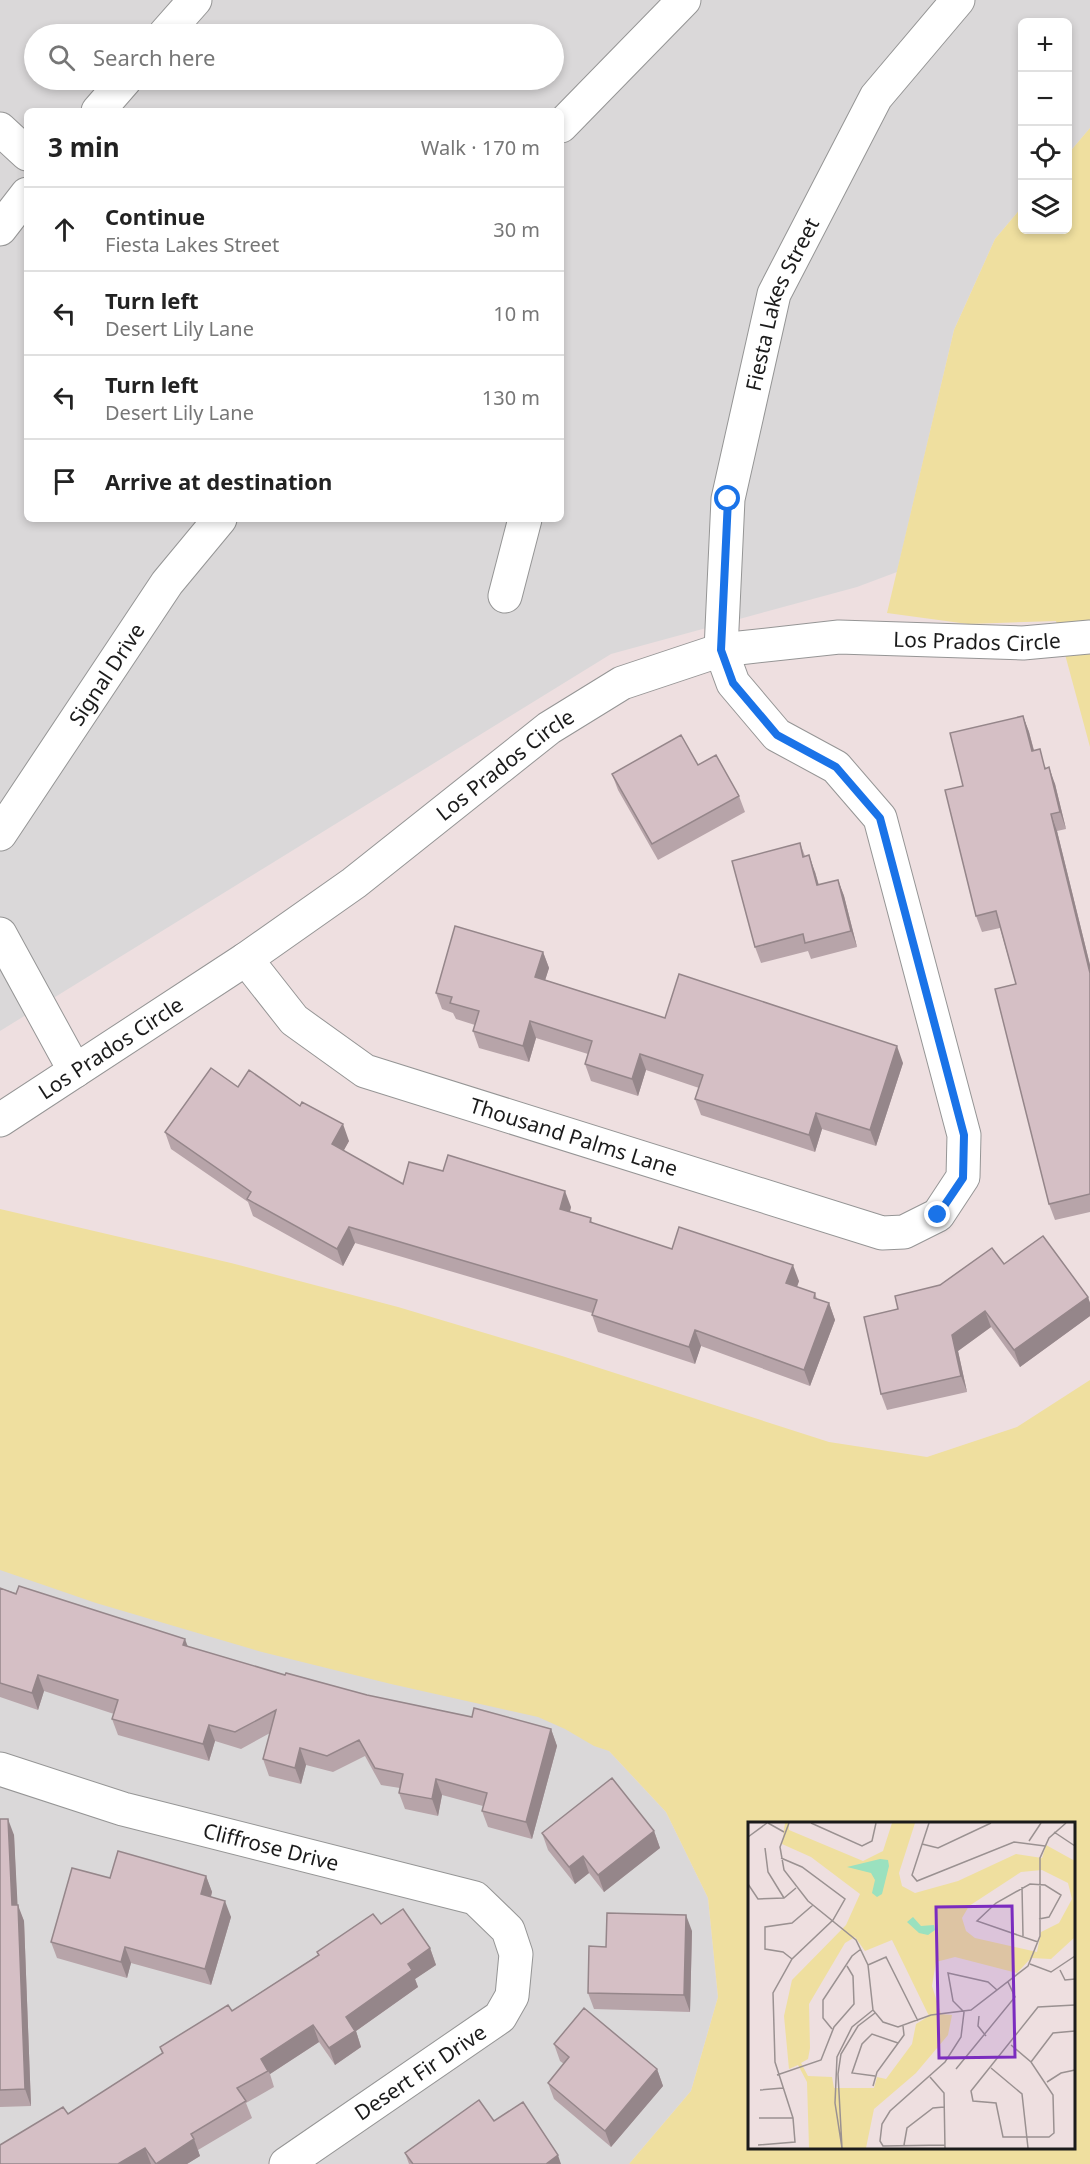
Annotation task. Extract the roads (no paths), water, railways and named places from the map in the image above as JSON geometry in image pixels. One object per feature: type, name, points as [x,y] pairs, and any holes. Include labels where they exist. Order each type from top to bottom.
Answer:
[{"type":"street","points":[[174,24],[195,0]]},
{"type":"street","points":[[564,123],[684,0]]},
{"type":"street","name":"Fiesta Lakes Street","points":[[721,650],[728,499],[774,294],[876,97],[958,0]]},
{"type":"street","points":[[101,108],[116,90]]},
{"type":"street","points":[[0,129],[24,151]]},
{"type":"street","points":[[0,229],[24,198]]},
{"type":"street","name":"Signal Drive","points":[[0,834],[167,583],[218,522]]},
{"type":"street","points":[[504,596],[524,522]]},
{"type":"street","name":"Los Prados Circle","points":[[0,1120],[246,959],[354,883],[549,728],[622,683],[721,650],[839,637],[1023,643],[1090,637]]},
{"type":"street","name":"Thousand Palms Lane","points":[[246,959],[294,1020],[365,1071],[882,1233],[904,1232],[938,1215],[963,1178],[964,1135],[880,818],[836,767],[777,735],[733,683],[721,650]]},
{"type":"street","points":[[0,934],[75,1071]]},
{"type":"street","name":"Cliffrose Drive","points":[[0,1769],[123,1809],[476,1898],[508,1930],[516,1954]]},
{"type":"street","name":"Desert Fir Drive","points":[[286,2164],[500,2017],[512,1996],[516,1954]]}]
